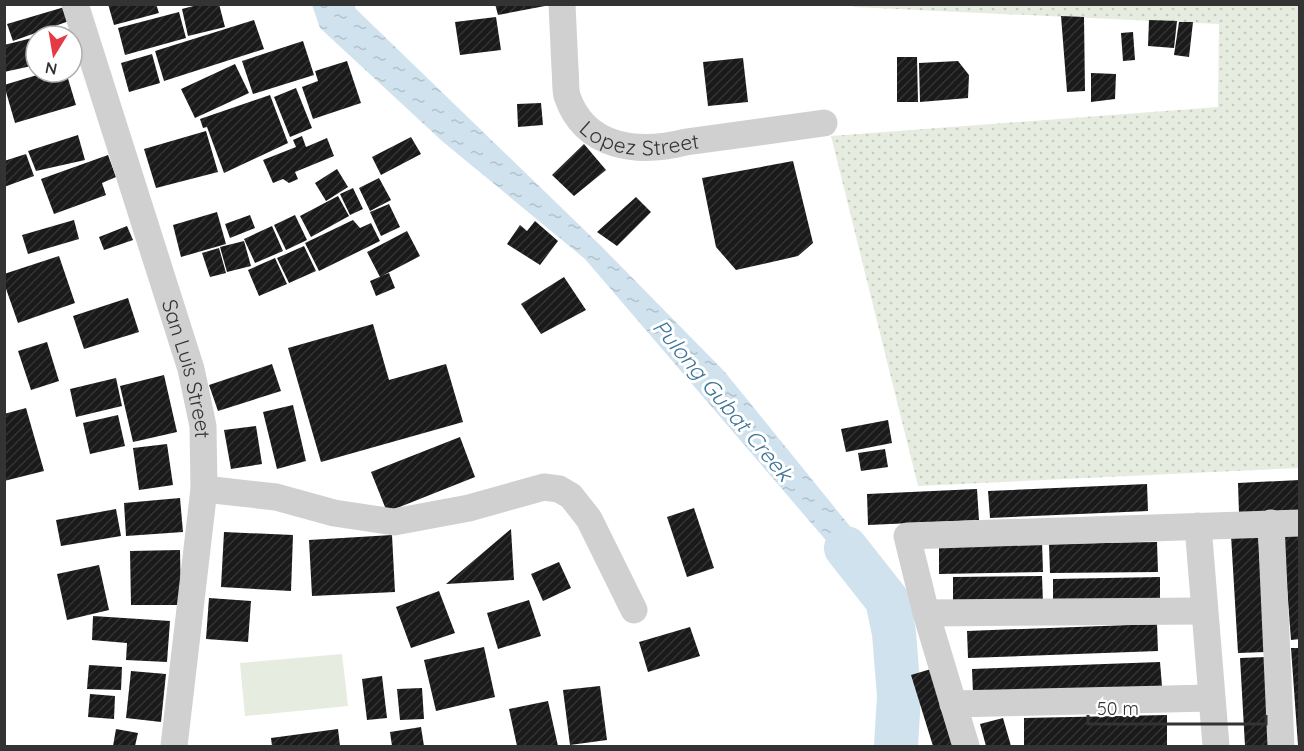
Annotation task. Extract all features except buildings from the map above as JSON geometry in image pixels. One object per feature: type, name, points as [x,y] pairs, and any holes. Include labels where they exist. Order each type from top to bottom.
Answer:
[{"type":"street","name":"San Luis Street","points":[[75,4],[190,369],[203,426],[204,489],[174,747]]},
{"type":"street","name":"Lopez Street","points":[[562,4],[566,94],[576,116],[593,134],[639,149],[824,123]]},
{"type":"street","points":[[204,489],[276,497],[334,513],[394,522],[470,508],[544,487],[559,489],[572,496],[588,519],[634,609]]},
{"type":"street","points":[[1271,523],[1281,747]]},
{"type":"street","points":[[966,747],[926,613],[907,536],[1299,523]]},
{"type":"street","points":[[1198,526],[1216,747]]},
{"type":"street","points":[[926,613],[1204,611]]},
{"type":"street","points":[[953,704],[1211,698]]},
{"type":"shaded area","points":[[854,5],[1299,5],[1299,468],[918,486],[831,136],[1218,107],[1219,24],[854,7]]},
{"type":"shaded area","points":[[342,654],[348,706],[245,716],[240,663]]},
{"type":"water","points":[[312,5],[354,5],[600,245],[724,371],[870,551],[906,669],[913,702],[909,746],[886,746],[883,607],[585,259],[442,141],[320,28]]},
{"type":"waterway","name":"Pulong Gubat Creek","points":[[846,548],[887,600],[894,633],[899,696],[896,746]]}]
